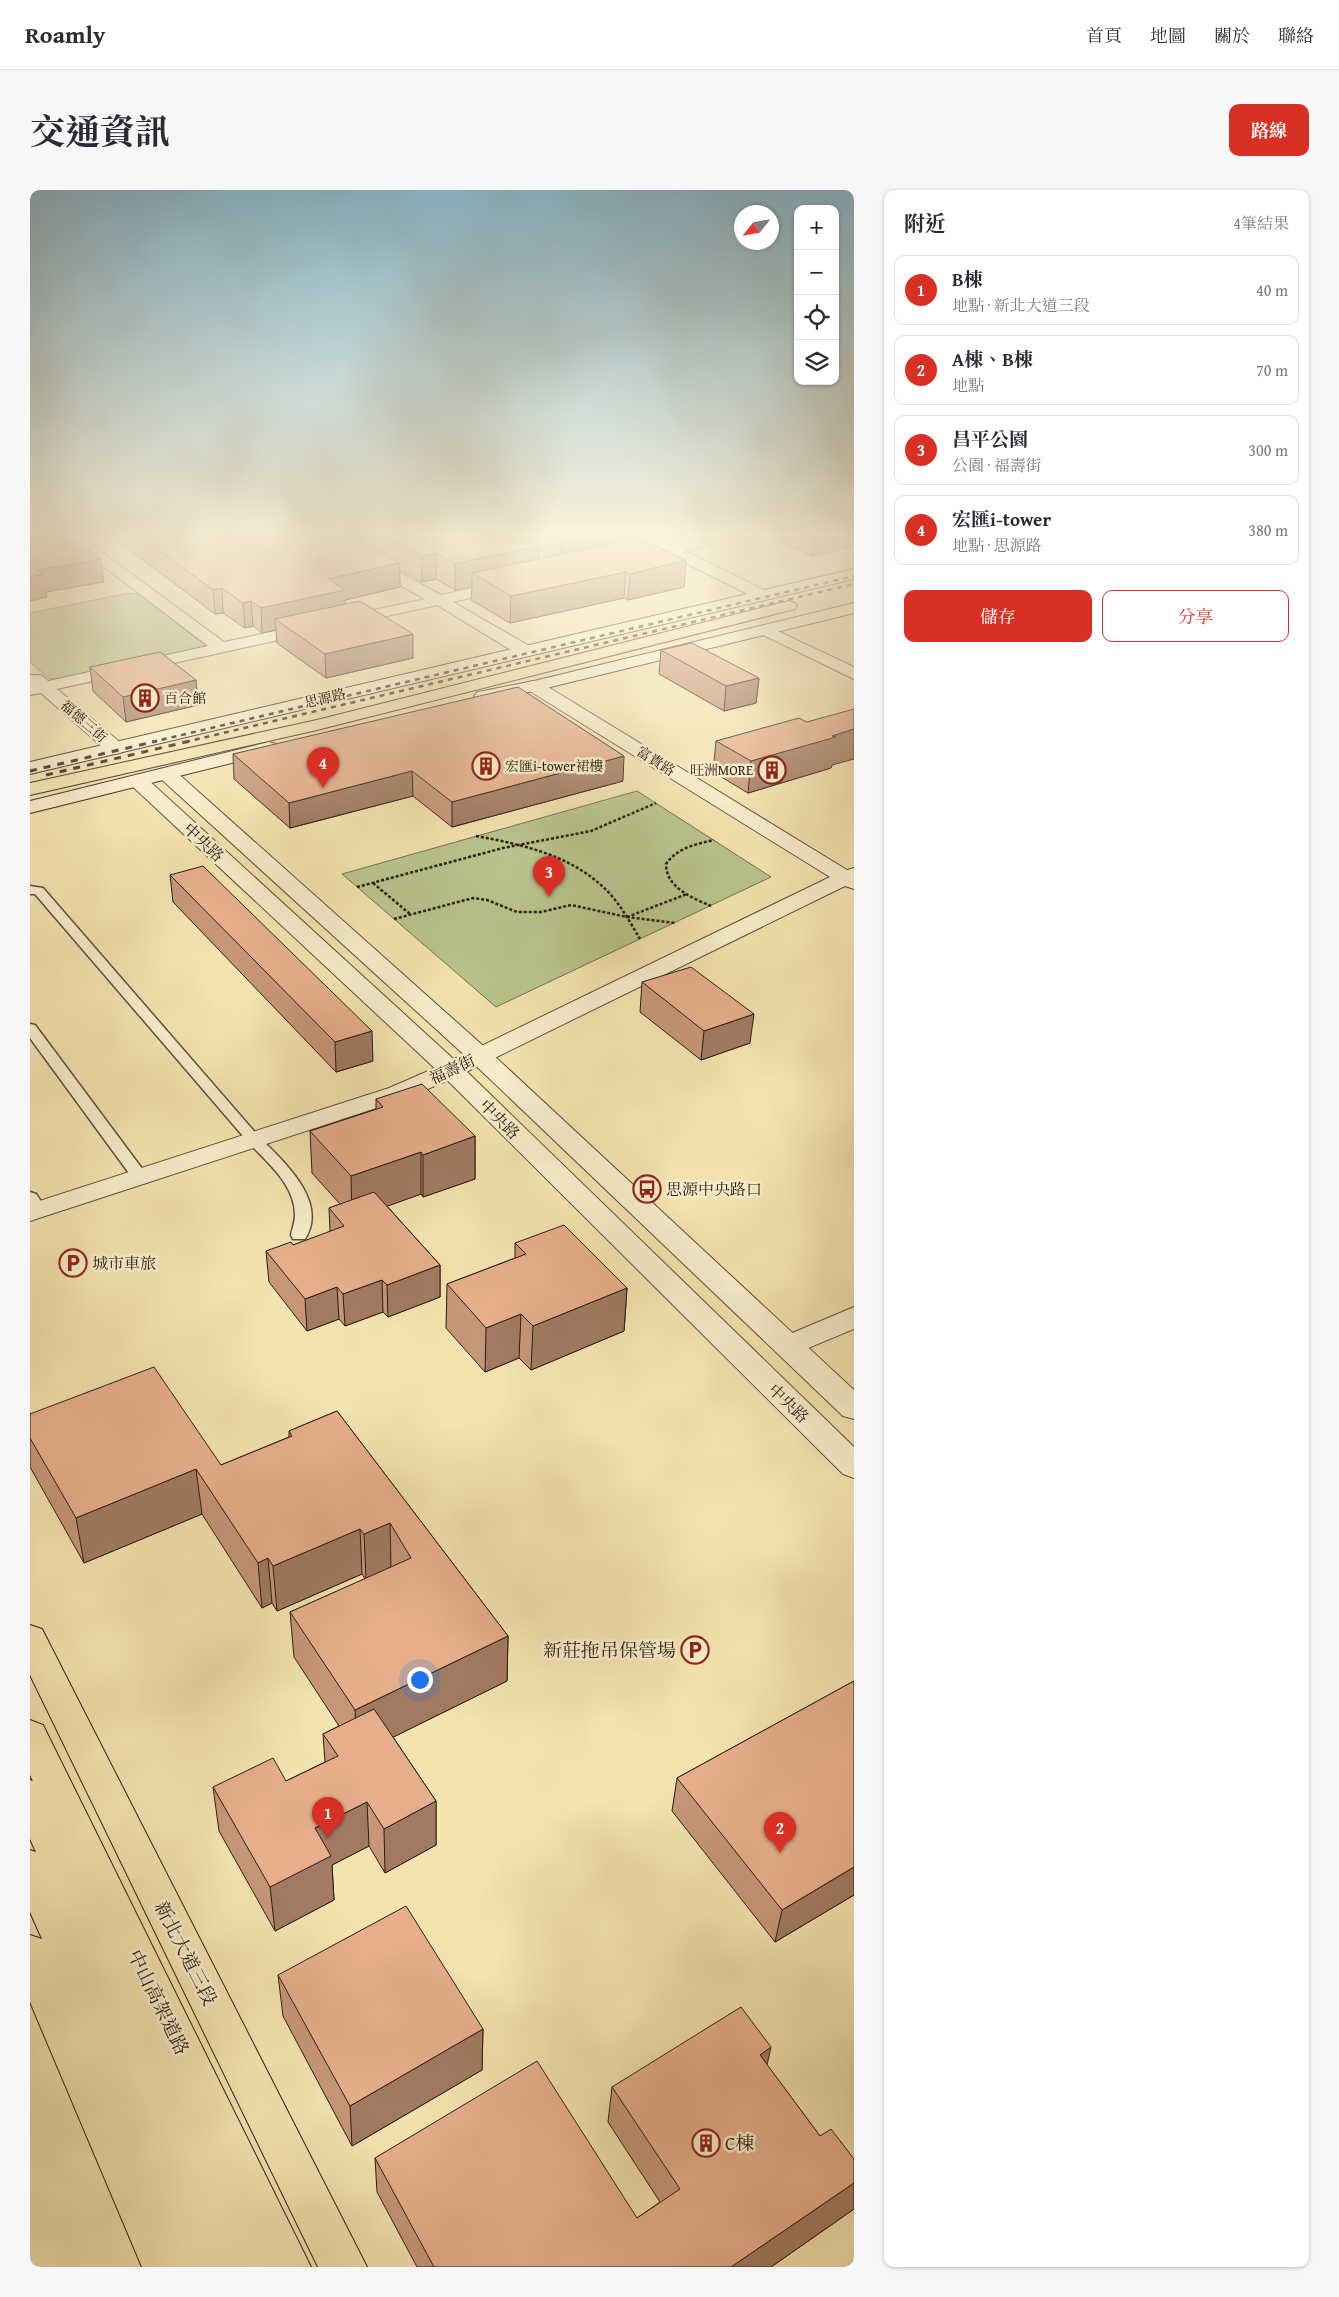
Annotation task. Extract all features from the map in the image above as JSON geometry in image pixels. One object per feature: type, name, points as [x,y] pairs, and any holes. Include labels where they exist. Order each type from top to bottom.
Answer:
[{"type":"main road","points":[[30,789],[428,698],[679,634]]},
{"type":"main road","name":"新北大道三段","points":[[30,1639],[343,2267]]},
{"type":"main road","name":"中山高架道路","points":[[30,1736],[287,2267]]},
{"type":"main road","points":[[30,1797],[249,2267]]},
{"type":"main road","points":[[30,1868],[212,2267]]},
{"type":"main road","points":[[30,1954],[166,2267]]},
{"type":"street","points":[[202,634],[221,648]]},
{"type":"street","points":[[37,688],[285,634]]},
{"type":"street","points":[[496,634],[525,651]]},
{"type":"street","name":"思源路","points":[[30,768],[599,634]]},
{"type":"street","name":"思源路","points":[[30,781],[667,634]]},
{"type":"street","points":[[476,697],[531,679],[716,634]]},
{"type":"street","points":[[30,807],[476,697],[534,686],[749,634]]},
{"type":"street","points":[[773,634],[854,674]]},
{"type":"street","name":"福德三街","points":[[30,674],[37,688],[115,748]]},
{"type":"street","name":"富貴路","points":[[534,686],[851,878]]},
{"type":"street","name":"中央路","points":[[167,774],[480,1056],[854,1408]]},
{"type":"street","name":"中央路","points":[[138,781],[451,1070],[854,1466]]},
{"type":"street","name":"福壽街","points":[[33,1207],[140,1177],[398,1093],[451,1070],[851,878]]},
{"type":"street","points":[[789,1346],[854,1317]]},
{"type":"lane","points":[[30,890],[40,891],[254,1140],[285,1173],[299,1197],[303,1215],[299,1235]]},
{"type":"lane","points":[[30,1028],[140,1177]]},
{"type":"path","points":[[357,887],[511,846],[591,831],[656,803]]},
{"type":"path","points":[[476,836],[524,846],[574,865],[600,883],[627,917],[640,939]]},
{"type":"path","points":[[711,906],[688,894],[670,880],[667,863],[673,855],[683,849],[714,840]]},
{"type":"path","points":[[373,883],[411,914]]},
{"type":"path","points":[[627,917],[688,894]]},
{"type":"path","points":[[394,919],[473,898],[487,900],[517,912],[541,912],[571,905],[627,917],[675,923]]},
{"type":"green space","points":[[30,634],[191,634],[205,645],[200,650],[59,680],[48,678],[30,662]]},
{"type":"green space","points":[[637,791],[771,877],[496,1007],[342,874]]},
{"type":"building","points":[[296,634],[413,634],[325,654]]},
{"type":"building","points":[[692,643],[759,678],[726,686],[661,650]]},
{"type":"building","points":[[160,652],[196,680],[123,697],[90,667]]},
{"type":"building","points":[[518,687],[624,756],[452,802],[412,771],[289,803],[233,754]]},
{"type":"building","points":[[854,709],[854,729],[832,736],[836,737],[751,761],[716,741],[799,718],[807,722]]},
{"type":"building","points":[[203,866],[372,1031],[335,1042],[170,875]]},
{"type":"building","points":[[691,967],[754,1014],[704,1031],[642,982]]},
{"type":"building","points":[[422,1084],[475,1136],[423,1155],[421,1152],[351,1176],[310,1131],[383,1107],[376,1099]]},
{"type":"building","points":[[374,1192],[440,1265],[387,1285],[382,1280],[343,1294],[337,1287],[305,1299],[266,1251],[291,1242],[293,1245],[344,1226],[329,1208]]},
{"type":"building","points":[[564,1225],[627,1288],[533,1326],[521,1314],[486,1328],[447,1284],[526,1254],[515,1243]]},
{"type":"building","points":[[154,1367],[221,1465],[292,1436],[289,1431],[337,1411],[508,1636],[355,1710],[290,1612],[411,1558],[390,1523],[364,1534],[360,1529],[273,1566],[268,1558],[258,1563],[196,1469],[76,1518],[30,1438],[30,1414]]},
{"type":"building","points":[[854,1681],[854,1867],[782,1910],[677,1778]]},
{"type":"building","points":[[374,1709],[436,1801],[384,1829],[367,1802],[315,1828],[331,1856],[270,1887],[213,1787],[273,1758],[286,1781],[338,1756],[323,1734]]},
{"type":"building","points":[[406,1906],[483,2029],[350,2106],[278,1975]]},
{"type":"building","points":[[741,2007],[771,2047],[760,2055],[820,2136],[831,2129],[854,2159],[854,2183],[731,2267],[434,2267],[375,2158],[537,2061],[637,2218],[680,2189],[612,2087]]},
{"type":"railway","points":[[152,742],[609,634]]},
{"type":"railway","points":[[185,742],[643,634]]},
{"type":"railway","points":[[30,771],[157,741]]},
{"type":"railway","points":[[46,775],[190,741]]},
{"type":"place","name":"百合館","points":[[145,698]]},
{"type":"place","name":"宏匯i-tower裙樓","points":[[486,766]]},
{"type":"place","name":"旺洲MORE","points":[[772,770]]},
{"type":"place","name":"宏匯i-tower","points":[[323,788]]},
{"type":"place","name":"昌平公園","points":[[549,897]]},
{"type":"place","name":"思源中央路口","points":[[647,1189]]},
{"type":"place","name":"城市車旅","points":[[73,1263]]},
{"type":"place","name":"新莊拖吊保管場","points":[[695,1650]]},
{"type":"place","name":"B棟","points":[[328,1838]]},
{"type":"place","name":"A棟、B棟","points":[[780,1853]]},
{"type":"place","name":"C棟","points":[[706,2143]]}]
